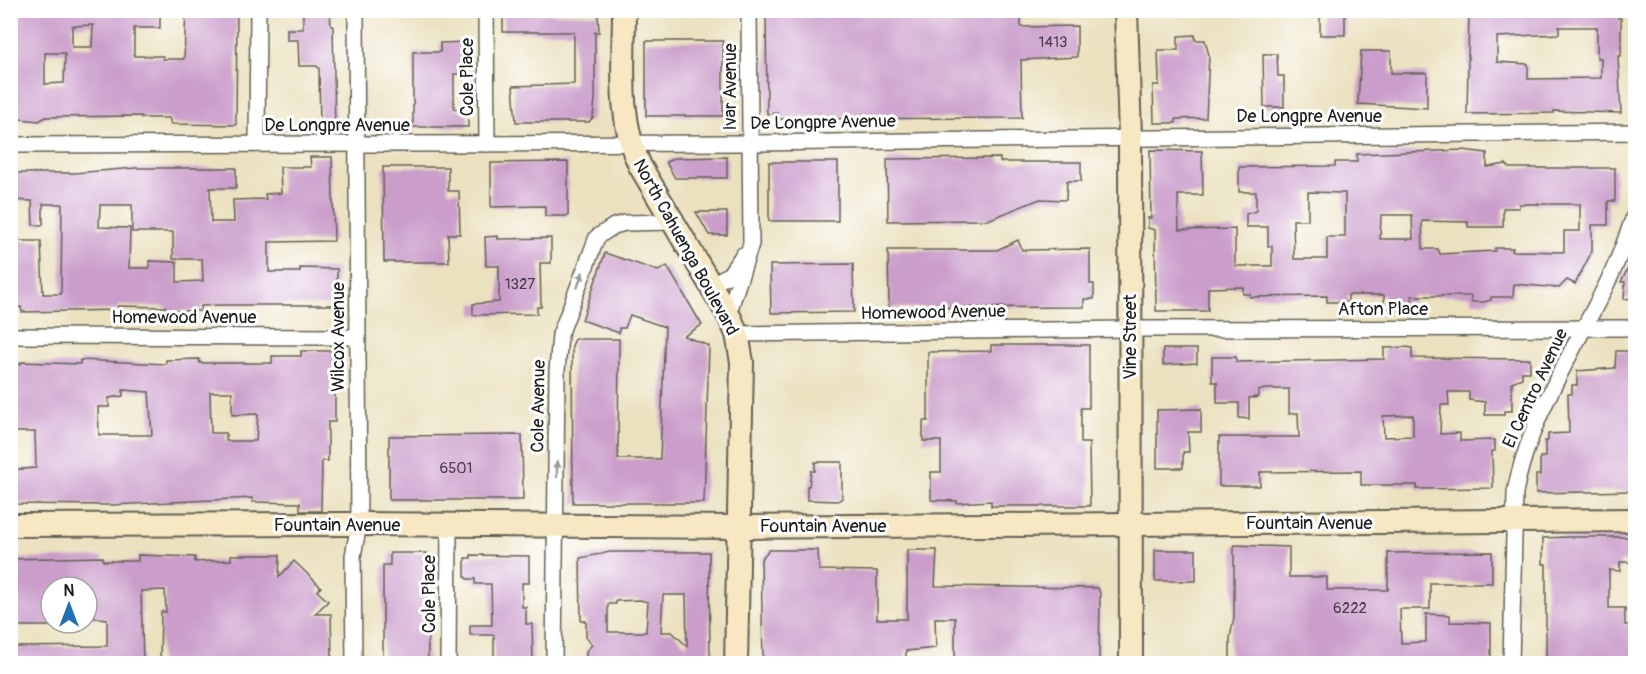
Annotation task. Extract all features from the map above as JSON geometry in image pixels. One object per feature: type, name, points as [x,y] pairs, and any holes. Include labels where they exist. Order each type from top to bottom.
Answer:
[{"type":"street","points":[[257,144],[258,10]]},
{"type":"street","name":"Wilcox Avenue","points":[[354,663],[353,556],[359,524],[356,10]]},
{"type":"street","name":"Cole Place","points":[[486,10],[487,144]]},
{"type":"street","name":"North Cahuenga Boulevard","points":[[624,10],[624,97],[630,143],[640,166],[733,325],[742,362],[736,663]]},
{"type":"street","name":"Ivar Avenue","points":[[733,325],[751,244],[749,235],[749,10]]},
{"type":"street","name":"Vine Street","points":[[1126,10],[1130,136],[1131,663]]},
{"type":"street","name":"De Longpre Avenue","points":[[10,145],[749,143],[1130,136],[1635,132]]},
{"type":"street","name":"El Centro Avenue","points":[[1511,663],[1515,493],[1523,457],[1583,328],[1612,274],[1635,211]]},
{"type":"street","name":"Cole Avenue","points":[[554,663],[557,371],[560,335],[597,237],[614,226],[674,222]]},
{"type":"street","name":"Ivar Avenue","points":[[710,285],[729,275],[741,259],[749,235]]},
{"type":"street","name":"Homewood Avenue","points":[[733,325],[1130,329]]},
{"type":"street","name":"Afton Place","points":[[1130,329],[1635,328]]},
{"type":"street","name":"Homewood Avenue","points":[[10,336],[357,337]]},
{"type":"street","name":"Fountain Avenue","points":[[10,525],[359,524],[737,527],[1635,520]]},
{"type":"street","name":"Cole Place","points":[[448,663],[449,526]]},
{"type":"building","points":[[10,10],[160,10],[160,28],[134,28],[134,56],[184,59],[186,10],[237,10],[236,125],[171,124],[169,118],[141,118],[141,116],[46,117],[39,121],[10,118]],"holes":[[[93,25],[92,47],[72,47],[72,26]],[[45,53],[65,53],[64,83],[45,84]]]},
{"type":"building","points":[[303,10],[330,10],[331,26],[333,26],[335,127],[320,127],[319,69],[317,66],[299,66],[298,40],[287,40],[287,29],[303,29]]},
{"type":"building","points":[[766,10],[1021,10],[1021,27],[1077,26],[1077,57],[1021,60],[1022,118],[777,119],[777,113],[767,114]]},
{"type":"building","points":[[1320,10],[1345,10],[1345,35],[1320,35]]},
{"type":"building","points":[[1469,10],[1618,10],[1618,18],[1621,18],[1621,56],[1618,56],[1621,113],[1554,111],[1554,113],[1467,114]],"holes":[[[1559,27],[1597,27],[1597,58],[1601,58],[1601,78],[1528,79],[1528,64],[1497,62],[1497,37],[1559,34]]]},
{"type":"building","points":[[503,13],[598,14],[599,32],[595,32],[595,99],[593,117],[589,122],[516,122],[513,86],[574,84],[574,32],[503,32]]},
{"type":"building","points":[[1195,35],[1195,40],[1205,40],[1209,55],[1206,118],[1176,119],[1176,123],[1154,123],[1153,85],[1159,85],[1158,50],[1178,50],[1178,36]]},
{"type":"building","points":[[646,41],[723,41],[723,116],[646,116]]},
{"type":"building","points":[[468,42],[468,74],[454,74],[454,109],[468,109],[468,127],[413,127],[413,52],[440,52],[440,43]]},
{"type":"building","points":[[1361,51],[1391,51],[1391,73],[1427,73],[1427,108],[1358,104]]},
{"type":"building","points":[[1263,54],[1277,54],[1278,76],[1284,76],[1284,107],[1264,107]]},
{"type":"building","points":[[1150,150],[1202,151],[1203,195],[1178,195],[1179,230],[1235,229],[1235,266],[1272,266],[1272,246],[1268,246],[1268,227],[1246,227],[1246,214],[1256,211],[1256,192],[1239,192],[1239,167],[1335,166],[1335,162],[1357,162],[1357,154],[1463,150],[1487,153],[1487,167],[1506,164],[1510,168],[1615,168],[1615,201],[1608,201],[1608,225],[1592,225],[1592,251],[1575,284],[1567,280],[1559,288],[1514,284],[1513,297],[1491,297],[1491,300],[1484,302],[1471,302],[1471,296],[1412,296],[1412,307],[1389,309],[1384,307],[1384,295],[1348,295],[1348,302],[1327,302],[1327,296],[1250,297],[1250,294],[1243,294],[1243,287],[1208,288],[1208,311],[1156,311],[1155,230],[1148,228],[1148,218],[1151,218]],"holes":[[[1308,192],[1345,193],[1345,237],[1327,237],[1327,259],[1294,259],[1293,220],[1308,220]],[[1519,204],[1580,204],[1580,231],[1564,231],[1564,252],[1512,251],[1513,248],[1495,248],[1495,251],[1440,254],[1438,249],[1423,249],[1422,221],[1468,222],[1468,227],[1503,227],[1503,208],[1519,208]],[[1381,215],[1412,215],[1413,239],[1380,239]]]},
{"type":"building","points":[[310,157],[332,157],[334,241],[269,242],[269,272],[300,272],[300,268],[337,269],[337,305],[221,305],[201,306],[201,311],[166,311],[166,307],[118,306],[118,310],[22,312],[21,307],[10,308],[10,283],[16,283],[16,252],[10,252],[10,241],[41,241],[43,294],[61,294],[62,204],[43,204],[43,225],[33,225],[32,201],[10,200],[10,173],[74,173],[136,168],[236,168],[236,188],[210,188],[211,222],[234,222],[233,200],[266,199],[265,194],[281,193],[280,167],[311,167]],"holes":[[[100,205],[132,205],[132,232],[173,232],[173,259],[202,259],[203,281],[177,282],[177,262],[149,261],[149,268],[129,268],[130,228],[99,227]]]},
{"type":"building","points":[[727,157],[727,178],[675,178],[666,162],[674,158]]},
{"type":"building","points":[[1000,158],[1000,162],[1081,162],[1081,181],[1067,181],[1066,200],[1040,199],[988,220],[888,221],[887,159]]},
{"type":"building","points":[[568,162],[568,216],[545,216],[545,206],[491,207],[491,163]]},
{"type":"building","points":[[769,162],[838,162],[838,221],[769,221]]},
{"type":"building","points":[[383,167],[448,167],[448,191],[459,191],[460,234],[448,234],[449,262],[384,262]]},
{"type":"building","points":[[696,212],[727,212],[727,235],[709,235]]},
{"type":"building","points":[[498,236],[498,239],[551,238],[551,263],[540,263],[541,307],[537,307],[537,314],[473,315],[473,304],[499,302],[499,266],[486,266],[485,237]]},
{"type":"building","points":[[1018,240],[1022,250],[1090,249],[1090,284],[1094,284],[1094,299],[1084,299],[1084,307],[889,308],[888,250],[997,250]]},
{"type":"building","points":[[605,253],[658,271],[667,266],[702,325],[684,336],[709,346],[704,503],[573,503],[572,346],[575,339],[619,339],[618,459],[660,459],[665,327],[630,315],[625,328],[619,328],[619,333],[582,320]]},
{"type":"building","points":[[1635,255],[1635,298],[1624,299],[1625,282],[1621,282]]},
{"type":"building","points":[[853,264],[854,312],[771,313],[770,265]]},
{"type":"building","points":[[991,345],[1089,345],[1089,408],[1081,408],[1081,443],[1089,443],[1090,506],[991,506],[991,501],[957,503],[957,501],[931,500],[931,472],[941,472],[941,441],[923,441],[923,421],[928,421],[928,352],[991,351]]},
{"type":"building","points":[[1384,348],[1412,348],[1412,358],[1530,359],[1530,372],[1522,372],[1522,378],[1512,382],[1512,411],[1504,411],[1504,415],[1485,415],[1485,402],[1469,400],[1469,392],[1448,392],[1449,405],[1441,405],[1440,434],[1460,433],[1460,441],[1495,440],[1495,451],[1492,451],[1493,488],[1417,489],[1417,485],[1361,485],[1361,471],[1260,472],[1260,486],[1219,486],[1219,437],[1299,437],[1298,413],[1289,414],[1289,389],[1265,389],[1258,391],[1258,397],[1249,398],[1249,419],[1239,418],[1239,403],[1217,403],[1217,382],[1212,382],[1212,357],[1236,357],[1236,362],[1384,359]],"holes":[[[1413,415],[1413,436],[1384,437],[1383,416]]]},
{"type":"building","points":[[1163,349],[1197,349],[1197,363],[1163,365]]},
{"type":"building","points":[[301,351],[335,351],[335,422],[328,422],[328,461],[322,461],[321,511],[300,511],[300,503],[252,502],[252,498],[112,505],[10,504],[10,470],[36,468],[35,432],[10,432],[10,364],[21,364],[21,362],[80,364],[80,360],[166,364],[166,360],[199,359],[200,363],[272,363],[272,356],[301,356]],"holes":[[[123,390],[149,392],[152,435],[99,435],[98,407],[109,407],[109,398],[123,396]],[[210,392],[232,392],[232,415],[258,414],[256,441],[226,441],[226,433],[211,433]]]},
{"type":"building","points":[[1616,351],[1635,351],[1635,491],[1536,493],[1536,475],[1540,475],[1540,457],[1545,457],[1545,441],[1548,441],[1548,434],[1569,433],[1568,394],[1572,394],[1572,385],[1577,385],[1577,371],[1615,368]]},
{"type":"building","points":[[1201,409],[1201,432],[1188,432],[1189,452],[1183,452],[1183,468],[1157,468],[1157,410]]},
{"type":"building","points":[[522,435],[523,500],[389,500],[389,436]]},
{"type":"building","points":[[815,462],[842,462],[842,498],[838,501],[807,500],[807,486],[809,486],[811,471],[815,471]]},
{"type":"building","points":[[1634,537],[1634,562],[1620,562],[1620,571],[1609,570],[1609,608],[1625,608],[1625,625],[1635,625],[1635,663],[1546,663],[1546,564],[1543,564],[1543,538]]},
{"type":"building","points":[[1234,545],[1289,547],[1289,577],[1327,577],[1327,590],[1388,590],[1388,553],[1492,552],[1492,583],[1430,583],[1430,609],[1400,609],[1401,643],[1426,642],[1426,614],[1450,615],[1450,622],[1491,623],[1491,663],[1230,663],[1230,638],[1234,617]]},
{"type":"building","points":[[769,550],[818,550],[819,570],[877,571],[877,619],[907,619],[907,550],[937,550],[935,586],[1098,588],[1100,593],[1099,663],[955,663],[955,618],[935,618],[936,648],[906,651],[906,663],[763,663],[761,559]]},
{"type":"building","points":[[1155,550],[1196,550],[1196,581],[1155,581]]},
{"type":"building","points":[[610,552],[709,552],[710,663],[589,663],[586,660],[586,651],[592,645],[586,637],[586,621],[581,621],[580,558]],"holes":[[[663,595],[686,595],[687,646],[672,632],[661,632]],[[616,601],[648,602],[646,632],[608,632],[608,604],[616,604]]]},
{"type":"building","points":[[390,553],[427,553],[428,663],[383,663],[383,565],[390,565]]},
{"type":"building","points":[[138,555],[195,557],[195,562],[231,560],[231,555],[280,555],[279,577],[294,561],[321,587],[317,591],[328,601],[315,614],[331,614],[332,661],[160,662],[161,612],[166,612],[165,590],[141,591],[143,663],[10,663],[10,647],[107,646],[107,619],[99,618],[99,575],[39,575],[39,626],[18,626],[18,620],[10,620],[10,559],[103,557],[103,561],[138,561]]},
{"type":"building","points":[[471,555],[529,556],[529,583],[522,583],[522,607],[526,607],[526,624],[532,624],[533,663],[494,663],[494,635],[470,635],[470,625],[492,625],[491,584],[475,584],[475,579],[467,579],[465,576],[465,558],[471,558]]}]
